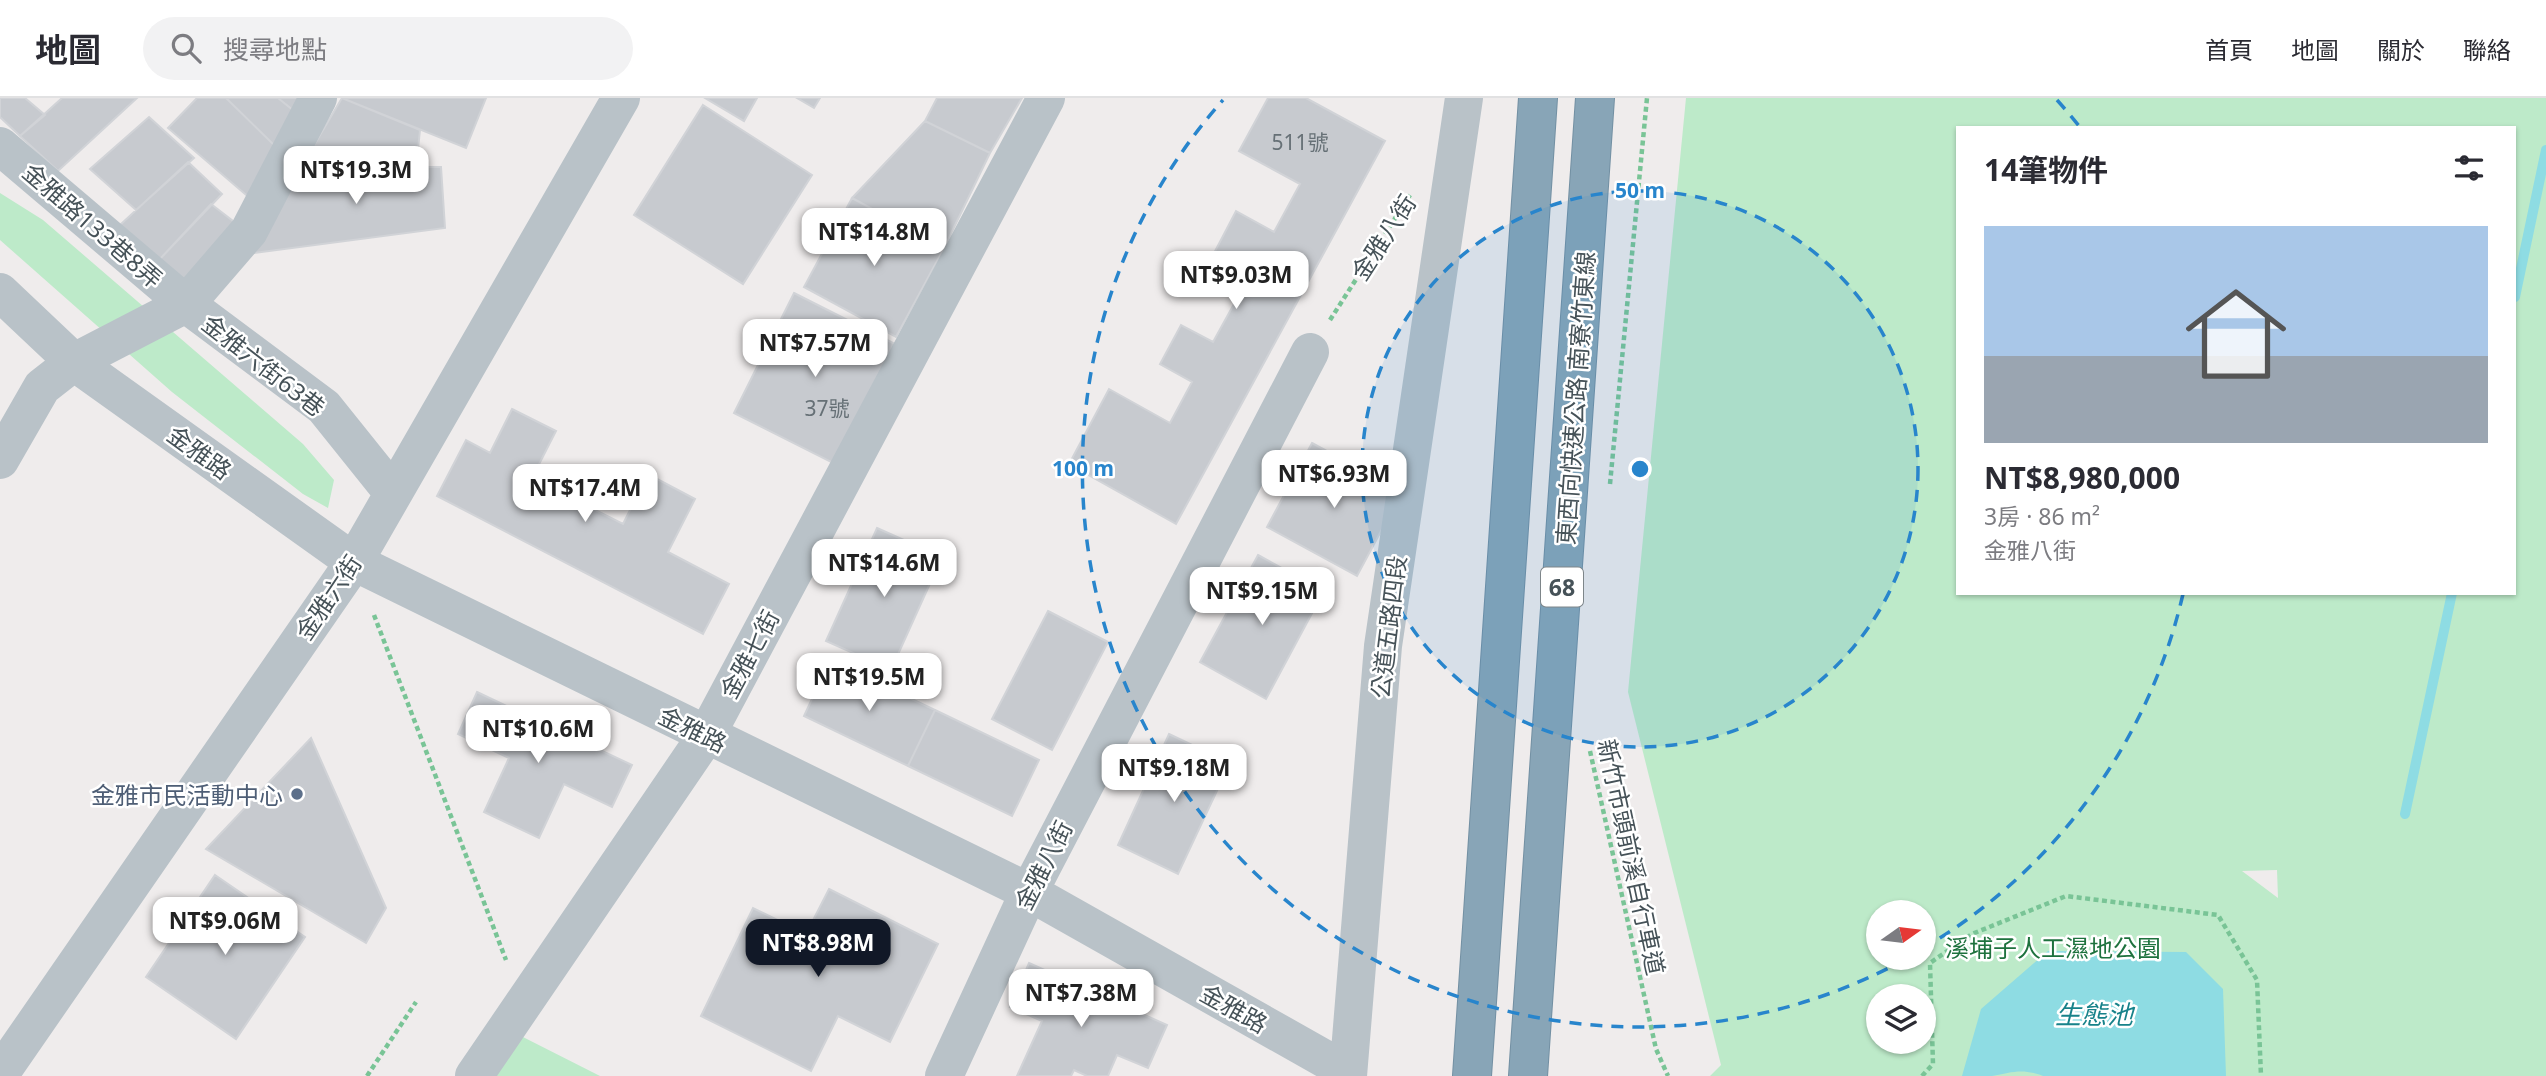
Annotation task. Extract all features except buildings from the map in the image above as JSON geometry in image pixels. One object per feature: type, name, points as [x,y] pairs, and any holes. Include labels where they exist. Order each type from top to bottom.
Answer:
[{"type":"highway","name":"68","points":[[1472,1076],[1538,98]]},
{"type":"highway","name":"東西向快速公路 南寮竹東線","points":[[1528,1076],[1595,98]]},
{"type":"street","points":[[0,460],[42,387],[74,362],[186,304],[250,231],[318,98]]},
{"type":"street","name":"金雅六街","points":[[0,1074],[354,562],[621,98]]},
{"type":"street","name":"金雅七街","points":[[474,1076],[706,736],[1046,98]]},
{"type":"street","name":"公道五路四段","points":[[1348,1074],[1383,646],[1454,103]]},
{"type":"street","name":"金雅路133巷8弄","points":[[0,146],[186,304]]},
{"type":"street","name":"金雅路","points":[[0,292],[74,362],[354,562],[1029,892],[1348,1074]]},
{"type":"street","name":"金雅六街63巷","points":[[186,304],[324,407],[393,493]]},
{"type":"street","name":"金雅八街","points":[[944,1076],[1029,892],[1310,352]]},
{"type":"path","points":[[1609,498],[1647,98]]},
{"type":"path","name":"金雅八街","points":[[1310,352],[1412,192]]},
{"type":"path","points":[[354,562],[523,1004]]},
{"type":"path","name":"新竹市頭前溪自行車道","points":[[1589,746],[1656,1049],[1668,1076]]},
{"type":"path","points":[[1928,1076],[1933,1064],[1930,963],[1972,934],[2066,896],[2218,915],[2257,980],[2261,1076]]},
{"type":"path","points":[[367,1076],[416,1002]]},
{"type":"path","points":[[1922,1076],[1933,1064]]},
{"type":"green space","name":"溪埔子人工濕地公園","points":[[1686,98],[2546,98],[2546,1076],[1710,1076],[1721,1065],[1628,692]],"holes":[[[2277,870],[2278,898],[2242,871]]]},
{"type":"green space","points":[[0,193],[43,220],[303,444],[334,480],[328,508],[303,494],[172,392],[0,240]]},
{"type":"green space","points":[[517,1034],[600,1076],[490,1076]]},
{"type":"water","name":"生態池","points":[[2048,951],[2186,952],[2223,989],[2226,1076],[2043,1076],[2023,1071],[1992,1076],[1962,1076],[1981,1009]]},
{"type":"waterway","points":[[2516,292],[2546,150]]},
{"type":"waterway","points":[[2405,814],[2452,595]]},
{"type":"place","name":"金雅市民活動中心","points":[[297,794]]}]
